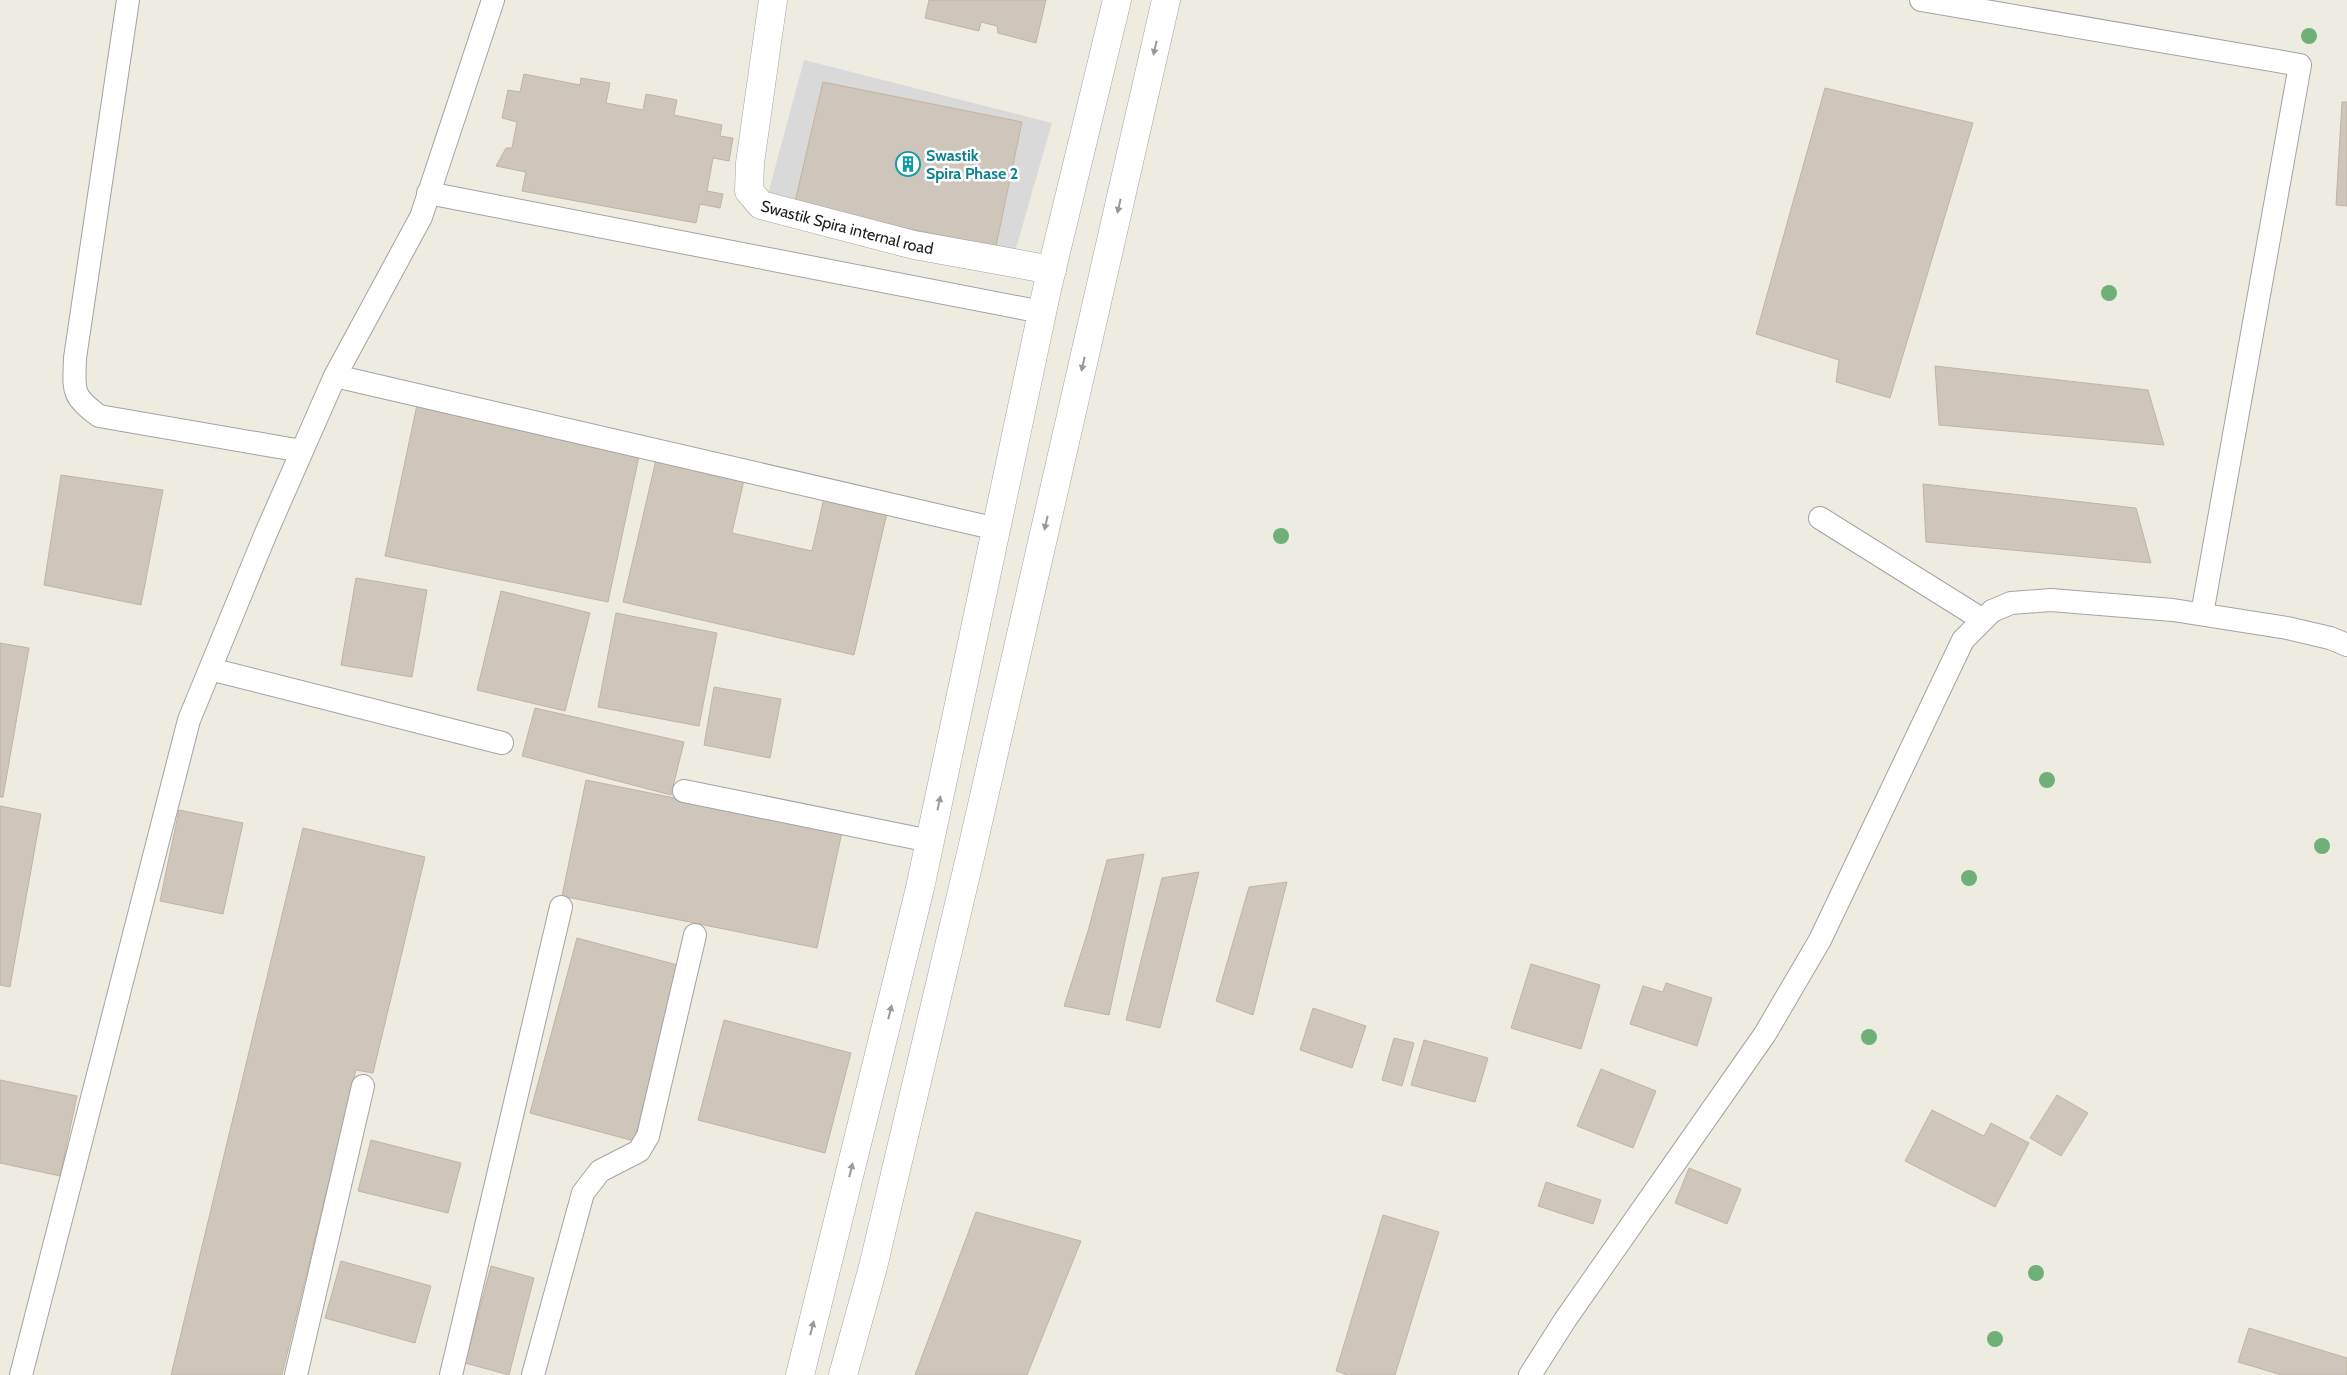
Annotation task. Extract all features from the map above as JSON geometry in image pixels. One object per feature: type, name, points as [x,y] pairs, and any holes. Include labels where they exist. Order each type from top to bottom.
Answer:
[{"type":"street","name":"Swastik Spira internal road","points":[[773,0],[750,163],[749,191],[761,205],[914,245],[1052,270]]},
{"type":"street","points":[[800,1375],[930,841],[1042,312],[1117,0]]},
{"type":"street","points":[[843,1375],[875,1257],[967,868],[1166,0]]},
{"type":"lane","points":[[128,0],[75,358],[74,385],[80,402],[99,416],[302,452]]},
{"type":"lane","points":[[21,1375],[189,720],[335,376],[421,217],[493,0]]},
{"type":"lane","points":[[1921,0],[2300,65],[2202,614]]},
{"type":"lane","points":[[428,193],[1042,312]]},
{"type":"lane","points":[[335,376],[997,529]]},
{"type":"lane","points":[[1820,518],[1983,620]]},
{"type":"lane","points":[[1530,1375],[1565,1320],[1766,1034],[1820,940],[1963,640],[1983,620],[1992,612],[2012,603],[2051,600],[2202,614],[2287,628],[2330,638],[2347,645]]},
{"type":"lane","points":[[210,669],[502,743]]},
{"type":"lane","points":[[684,791],[930,841]]},
{"type":"lane","points":[[450,1375],[561,907]]},
{"type":"lane","points":[[533,1375],[583,1193],[600,1171],[639,1151],[648,1136],[695,935]]},
{"type":"lane","points":[[296,1375],[364,1086]]},
{"type":"shaded area","name":"Swastik Spira Phase 2","points":[[804,60],[1052,123],[1008,276],[762,216]]},
{"type":"building","points":[[929,0],[1046,0],[1036,43],[998,33],[997,26],[981,22],[979,31],[925,18]]},
{"type":"building","points":[[524,74],[580,85],[581,78],[610,83],[606,103],[643,110],[646,94],[677,100],[674,115],[722,125],[720,136],[733,138],[729,161],[713,158],[707,191],[723,194],[720,208],[700,204],[696,223],[522,191],[526,172],[496,166],[506,148],[512,148],[517,122],[502,118],[508,90],[520,92]]},
{"type":"building","name":"Swastik Spira Phase 2","points":[[823,82],[1022,122],[996,246],[794,206]]},
{"type":"building","points":[[1825,88],[1973,123],[1890,398],[1836,382],[1839,360],[1756,334]]},
{"type":"building","points":[[2342,102],[2347,102],[2347,206],[2336,205]]},
{"type":"building","points":[[1935,366],[2148,390],[2164,445],[1939,425]]},
{"type":"building","points":[[418,400],[641,447],[608,602],[385,556]]},
{"type":"building","points":[[656,460],[744,480],[732,533],[812,551],[824,498],[887,513],[854,655],[623,602]]},
{"type":"building","points":[[61,475],[163,490],[141,605],[44,585]]},
{"type":"building","points":[[1923,484],[2136,508],[2151,563],[1926,542]]},
{"type":"building","points":[[356,578],[427,590],[412,677],[341,665]]},
{"type":"building","points":[[501,591],[590,613],[565,711],[477,690]]},
{"type":"building","points":[[616,613],[717,633],[699,726],[598,707]]},
{"type":"building","points":[[0,643],[29,648],[3,797],[0,797]]},
{"type":"building","points":[[714,687],[781,699],[770,758],[704,745]]},
{"type":"building","points":[[535,708],[684,742],[671,795],[522,756]]},
{"type":"building","points":[[586,780],[842,832],[817,948],[562,896]]},
{"type":"building","points":[[0,806],[41,814],[10,987],[0,985]]},
{"type":"building","points":[[179,810],[243,823],[223,914],[160,901]]},
{"type":"building","points":[[303,828],[425,857],[373,1073],[356,1070],[282,1375],[171,1375]]},
{"type":"building","points":[[1144,854],[1109,1015],[1064,1006],[1088,931],[1107,860]]},
{"type":"building","points":[[1199,872],[1160,1028],[1126,1020],[1162,878]]},
{"type":"building","points":[[1287,882],[1253,1015],[1216,1001],[1249,887]]},
{"type":"building","points":[[577,938],[681,966],[634,1141],[530,1113]]},
{"type":"building","points":[[1531,964],[1600,985],[1581,1049],[1511,1028]]},
{"type":"building","points":[[1666,983],[1712,998],[1697,1046],[1630,1024],[1643,986],[1663,992]]},
{"type":"building","points":[[1313,1008],[1366,1026],[1352,1068],[1300,1050]]},
{"type":"building","points":[[724,1020],[851,1053],[825,1153],[698,1120]]},
{"type":"building","points":[[1394,1038],[1414,1043],[1402,1086],[1382,1080]]},
{"type":"building","points":[[1424,1040],[1488,1058],[1475,1102],[1411,1085]]},
{"type":"building","points":[[1601,1069],[1656,1091],[1633,1148],[1577,1126]]},
{"type":"building","points":[[0,1080],[77,1096],[60,1176],[0,1163]]},
{"type":"building","points":[[2057,1095],[2088,1113],[2061,1156],[2030,1138]]},
{"type":"building","points":[[1932,1110],[1984,1136],[1991,1123],[2029,1143],[1995,1207],[1905,1161]]},
{"type":"building","points":[[371,1140],[461,1163],[448,1213],[358,1191]]},
{"type":"building","points":[[1689,1168],[1741,1189],[1727,1224],[1675,1203]]},
{"type":"building","points":[[1546,1182],[1601,1200],[1593,1224],[1538,1206]]},
{"type":"building","points":[[976,1212],[1081,1241],[1027,1375],[915,1375]]},
{"type":"building","points":[[1383,1215],[1439,1232],[1395,1375],[1348,1375],[1336,1371]]},
{"type":"building","points":[[341,1261],[431,1286],[415,1343],[325,1318]]},
{"type":"building","points":[[491,1266],[534,1278],[509,1375],[465,1363]]},
{"type":"building","points":[[2249,1328],[2347,1358],[2347,1375],[2282,1375],[2238,1362]]},
{"type":"place","name":"Swastik Spira Phase 2","points":[[908,164]]}]
